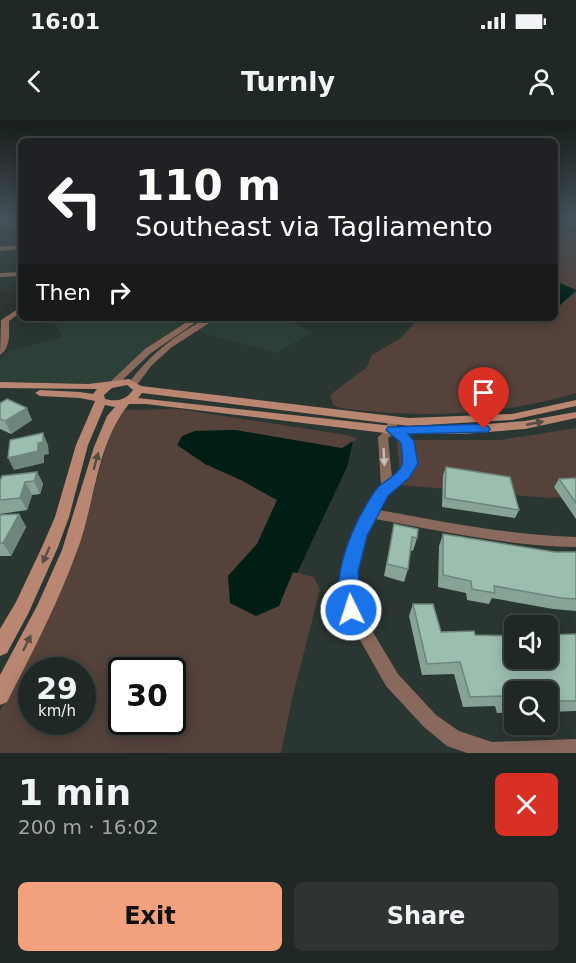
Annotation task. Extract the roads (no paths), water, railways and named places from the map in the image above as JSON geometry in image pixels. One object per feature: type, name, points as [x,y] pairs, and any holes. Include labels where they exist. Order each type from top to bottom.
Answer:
[{"type":"street","points":[[0,275],[18,274]]},
{"type":"street","points":[[0,352],[5,340],[5,320],[18,311]]},
{"type":"street","points":[[0,647],[22,608],[62,517],[82,445],[100,400],[100,392],[150,350],[198,321]]},
{"type":"street","points":[[0,393],[80,395],[113,404],[127,401],[135,397],[136,386],[162,352],[199,321]]},
{"type":"street","points":[[150,350],[162,352]]},
{"type":"street","points":[[0,385],[88,387],[112,384],[136,386],[392,425],[409,422],[512,417],[576,403]]},
{"type":"street","points":[[127,401],[463,430],[525,425],[576,416]]},
{"type":"street","points":[[0,695],[43,612],[70,550],[100,447],[113,416],[127,401]]},
{"type":"street","points":[[392,425],[407,441],[410,464],[404,474],[387,487],[359,536],[349,572],[351,610],[392,680],[430,721],[453,740],[492,752],[576,748]]},
{"type":"street","points":[[387,487],[384,437],[392,425]]},
{"type":"street","points":[[371,513],[506,537],[547,542],[576,542]]},
{"type":"street","points":[[62,517],[81,515]]}]
